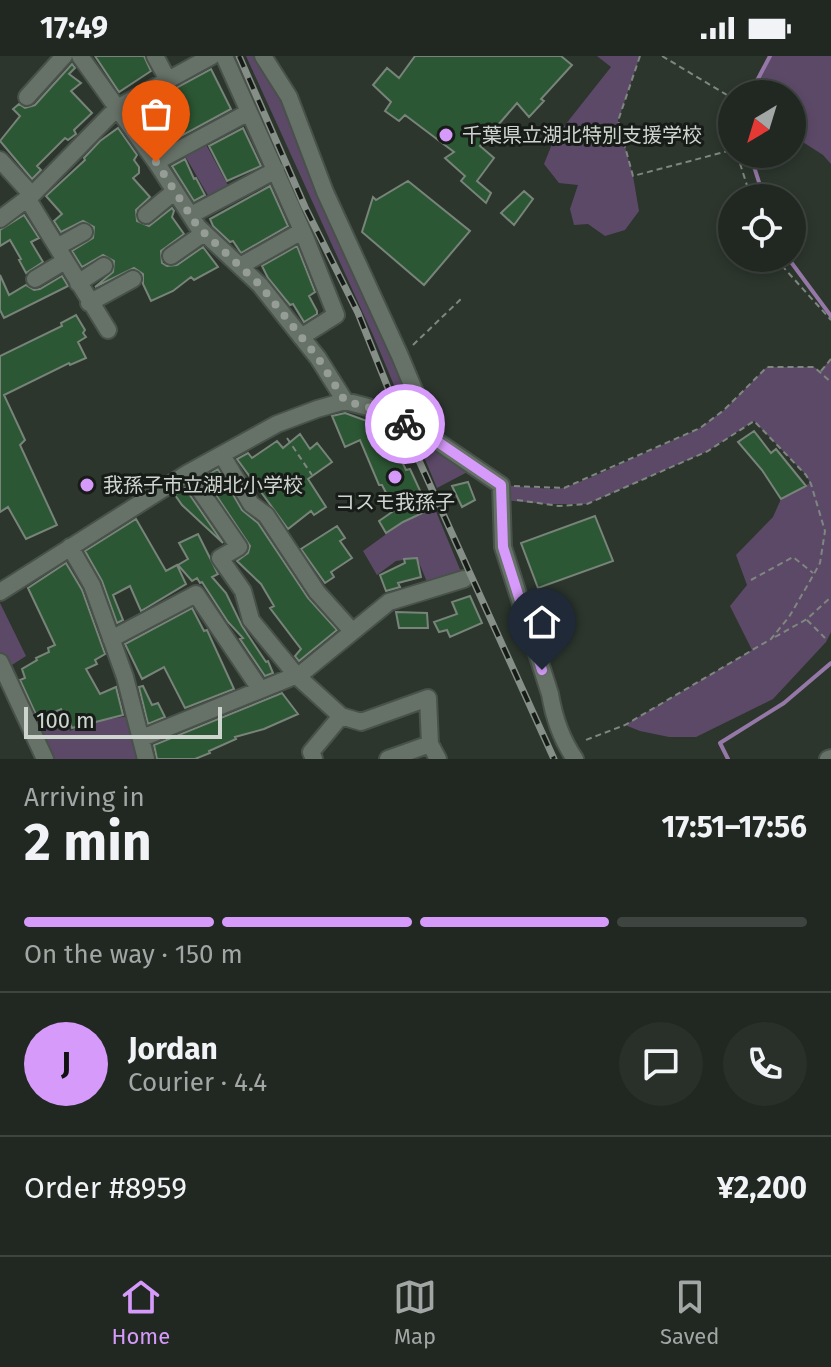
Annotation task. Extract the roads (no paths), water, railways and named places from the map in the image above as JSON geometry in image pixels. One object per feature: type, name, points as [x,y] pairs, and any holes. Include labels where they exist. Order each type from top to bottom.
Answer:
[{"type":"street","points":[[27,97],[64,56]]},
{"type":"street","points":[[80,56],[204,233],[260,285],[318,358],[345,401]]},
{"type":"street","points":[[155,56],[168,80]]},
{"type":"street","points":[[0,219],[30,196],[117,108],[212,56]]},
{"type":"street","points":[[224,56],[276,170],[336,315],[301,337]]},
{"type":"street","points":[[263,56],[289,97],[325,192],[435,440]]},
{"type":"street","points":[[156,162],[249,112]]},
{"type":"street","points":[[0,160],[30,196],[89,303],[108,330]]},
{"type":"street","points":[[191,215],[276,170]]},
{"type":"street","points":[[146,215],[175,191]]},
{"type":"street","points":[[240,266],[302,231]]},
{"type":"street","points":[[35,279],[84,232]]},
{"type":"street","points":[[171,256],[204,233]]},
{"type":"street","points":[[78,283],[104,266]]},
{"type":"street","points":[[89,303],[133,279]]},
{"type":"street","points":[[0,592],[188,473],[277,424],[345,401],[368,407],[435,440],[502,493],[503,547],[550,694],[554,718],[571,753]]},
{"type":"street","points":[[222,455],[251,504],[266,515],[317,592],[352,631]]},
{"type":"street","points":[[188,473],[239,547],[220,558],[243,591],[251,620],[297,676],[341,716],[361,722],[428,698],[434,751],[388,759]]},
{"type":"street","points":[[70,547],[92,585],[142,738],[146,759]]},
{"type":"street","points":[[142,738],[297,676],[389,602],[464,579]]},
{"type":"street","points":[[111,639],[196,594],[260,689]]},
{"type":"street","points":[[0,662],[45,759]]},
{"type":"street","points":[[314,759],[311,752],[341,716]]},
{"type":"waterway","points":[[757,80],[770,56]]},
{"type":"waterway","points":[[754,168],[760,184]]},
{"type":"waterway","points":[[798,272],[831,316]]},
{"type":"waterway","points":[[728,759],[720,743],[784,703],[831,663]]},
{"type":"railway","points":[[239,56],[305,207],[358,313],[402,423],[554,759]]},
{"type":"place","name":"千葉県立湖北特別支援学校","points":[[446,135]]},
{"type":"place","name":"コスモ我孫子","points":[[395,477]]},
{"type":"place","name":"我孫子市立湖北小学校","points":[[87,485]]}]
